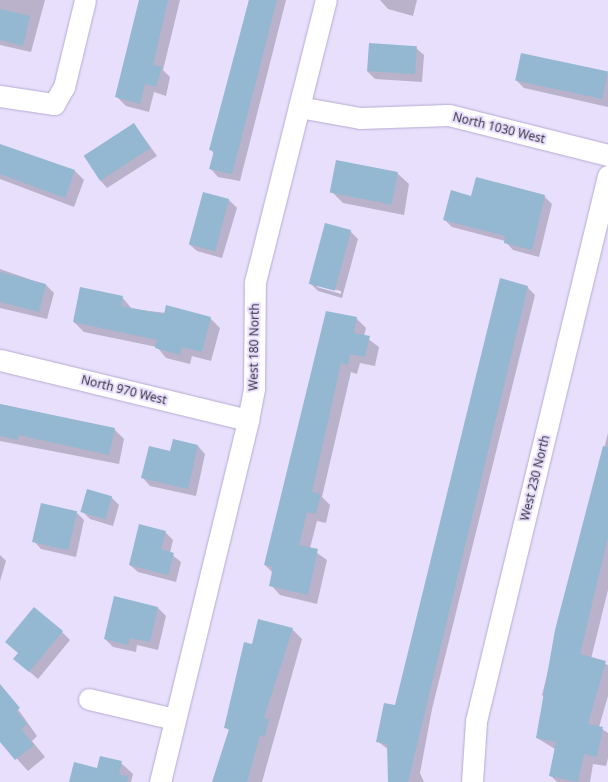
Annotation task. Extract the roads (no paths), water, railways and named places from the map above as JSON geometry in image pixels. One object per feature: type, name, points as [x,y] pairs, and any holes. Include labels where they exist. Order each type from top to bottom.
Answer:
[{"type":"street","points":[[0,96],[54,104],[64,86],[85,0]]},
{"type":"street","name":"West 180 North","points":[[160,782],[248,420],[254,388],[255,282],[326,0]]},
{"type":"street","name":"North 1030 West","points":[[299,107],[360,118],[449,115],[608,155]]},
{"type":"street","name":"West 230 North","points":[[472,782],[476,722],[608,176]]},
{"type":"street","name":"North 970 West","points":[[0,360],[248,420]]},
{"type":"street","points":[[89,699],[174,719]]}]
